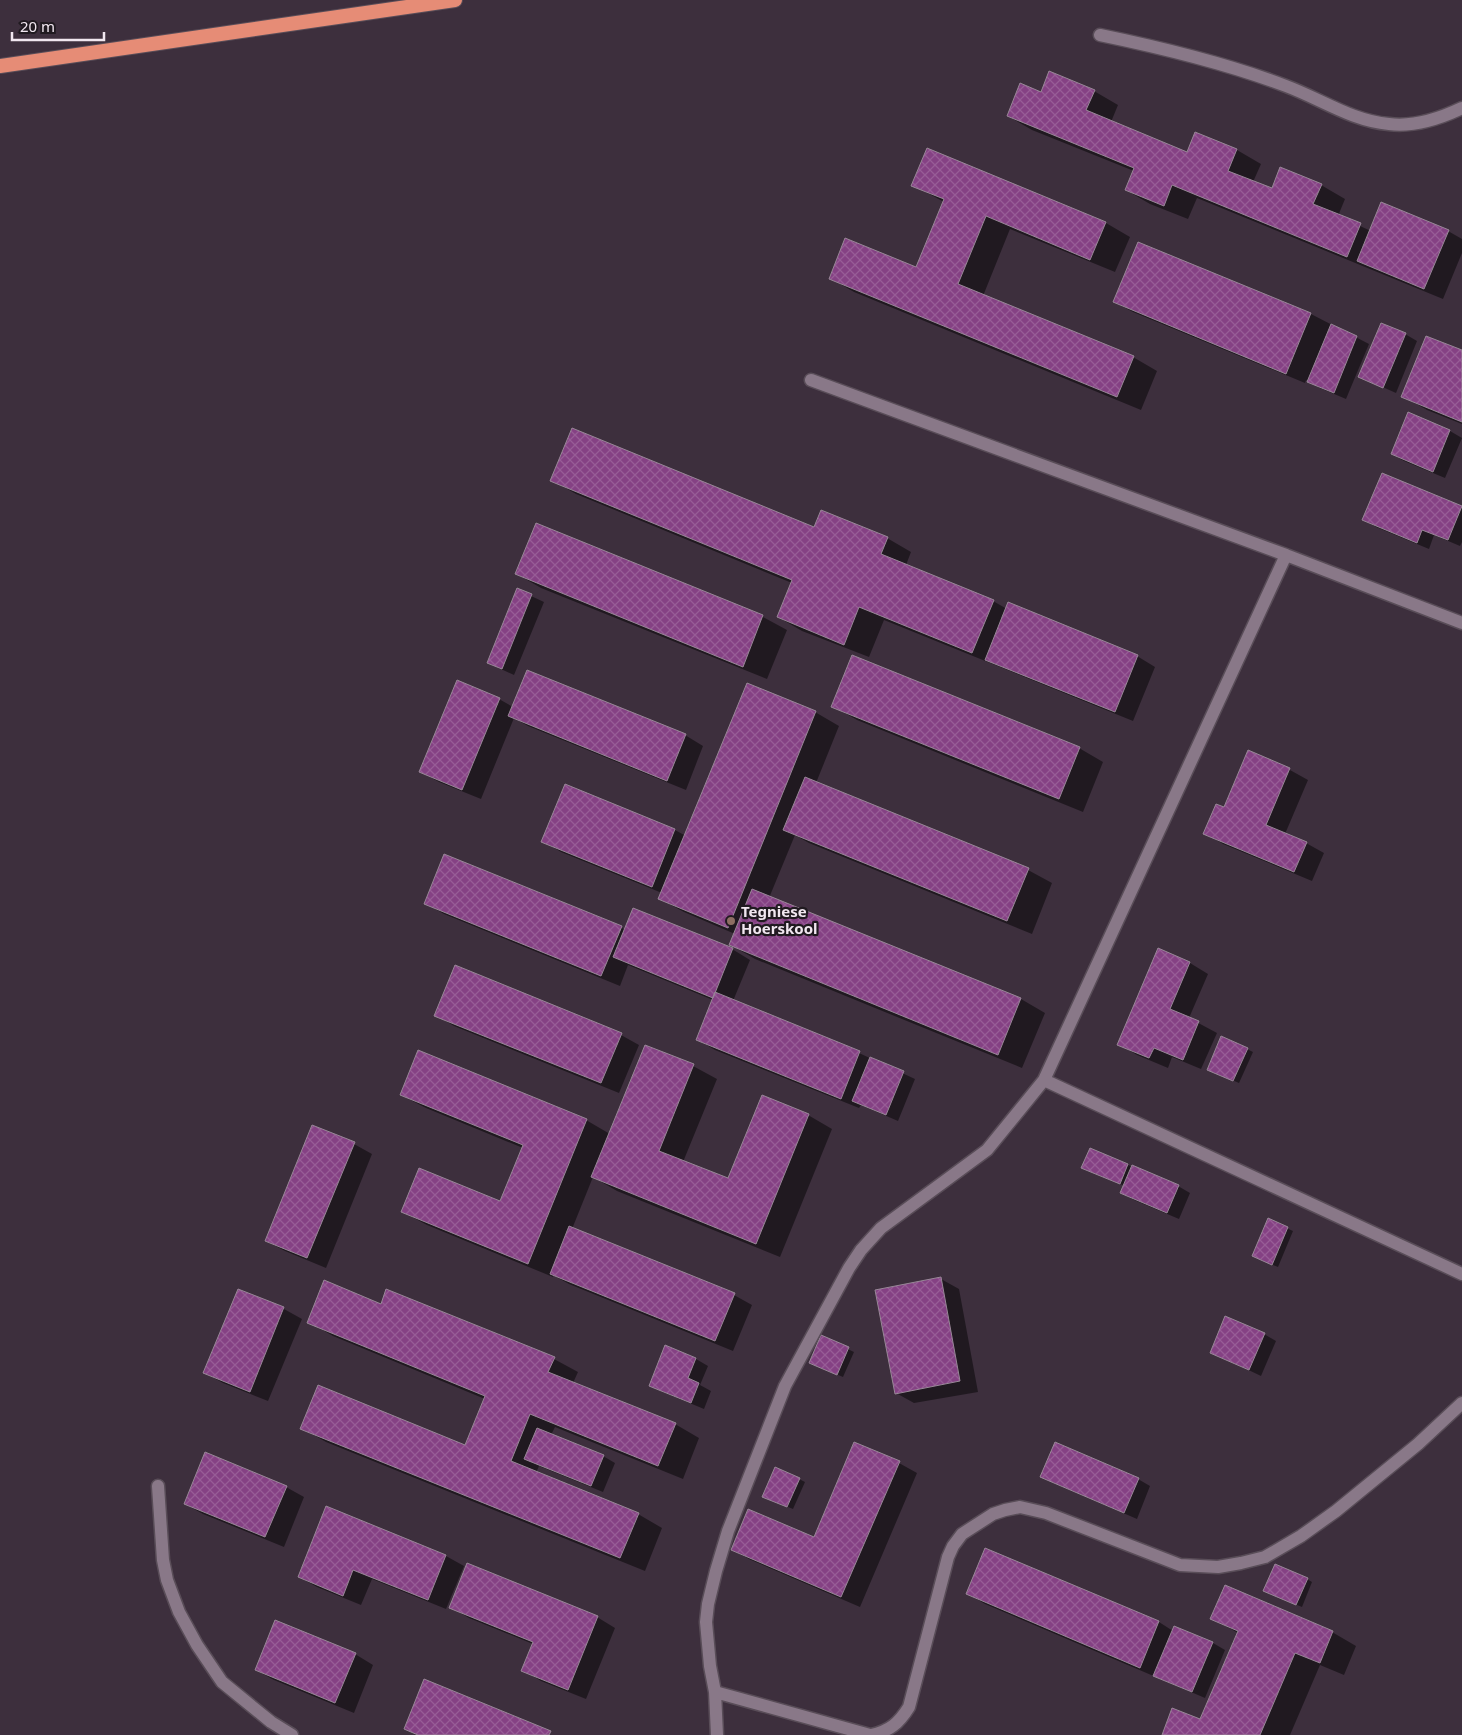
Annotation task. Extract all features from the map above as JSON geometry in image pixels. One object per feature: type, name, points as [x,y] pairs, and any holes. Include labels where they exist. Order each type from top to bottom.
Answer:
[{"type":"highway","points":[[0,66],[455,0]]},
{"type":"lane","points":[[1100,36],[1156,47],[1239,69],[1288,86],[1348,114],[1373,122],[1391,125],[1415,123],[1435,119],[1462,108]]},
{"type":"lane","points":[[811,380],[1286,555],[1462,623]]},
{"type":"lane","points":[[717,1735],[715,1692],[707,1638],[708,1604],[728,1531],[785,1386],[849,1268],[861,1250],[881,1228],[987,1150],[1044,1080],[1286,555]]},
{"type":"lane","points":[[1044,1080],[1462,1274]]},
{"type":"lane","points":[[715,1692],[870,1735],[883,1733],[901,1720],[909,1707],[933,1609],[953,1546],[962,1534],[993,1514],[1020,1508],[1046,1514],[1180,1565],[1218,1567],[1241,1563],[1265,1557],[1301,1536],[1336,1512],[1418,1444],[1462,1402]]},
{"type":"lane","points":[[158,1486],[163,1560],[167,1580],[179,1612],[197,1645],[222,1682],[271,1722],[292,1735]]},
{"type":"building","points":[[1049,71],[1095,90],[1086,110],[1187,152],[1195,132],[1237,149],[1228,171],[1272,188],[1280,167],[1322,184],[1313,204],[1361,223],[1347,257],[1172,185],[1164,206],[1125,190],[1134,168],[1007,116],[1020,83],[1041,92]]},
{"type":"building","points":[[927,148],[1106,222],[1090,260],[986,216],[958,284],[1134,356],[1117,397],[829,279],[845,238],[916,267],[944,199],[911,186]]},
{"type":"building","points":[[1381,202],[1449,230],[1424,289],[1357,261]]},
{"type":"building","points":[[1138,242],[1311,313],[1286,374],[1113,302]]},
{"type":"building","points":[[1381,323],[1406,333],[1383,388],[1358,377]]},
{"type":"building","points":[[1331,324],[1357,336],[1334,393],[1307,382]]},
{"type":"building","points":[[1426,336],[1462,350],[1462,422],[1401,397]]},
{"type":"building","points":[[1408,412],[1450,430],[1433,472],[1391,454]]},
{"type":"building","points":[[572,428],[814,527],[821,510],[888,537],[881,554],[994,600],[972,653],[859,607],[844,645],[777,617],[792,580],[550,481]]},
{"type":"building","points":[[1382,473],[1462,506],[1448,540],[1422,530],[1417,543],[1362,520]]},
{"type":"building","points":[[536,523],[763,615],[743,667],[515,574]]},
{"type":"building","points":[[517,588],[532,594],[502,669],[487,663]]},
{"type":"building","points":[[1008,602],[1138,655],[1115,712],[985,660]]},
{"type":"building","points":[[852,655],[1080,747],[1059,799],[831,707]]},
{"type":"building","points":[[527,670],[686,734],[667,781],[508,716]]},
{"type":"building","points":[[457,680],[500,698],[462,790],[419,772]]},
{"type":"building","points":[[747,683],[816,711],[728,928],[658,899]]},
{"type":"building","points":[[1248,750],[1290,768],[1266,825],[1307,842],[1294,872],[1203,834],[1216,804],[1224,807]]},
{"type":"building","points":[[805,777],[1029,868],[1007,921],[783,830]]},
{"type":"building","points":[[565,784],[675,829],[652,887],[541,842]]},
{"type":"building","points":[[444,854],[622,926],[601,976],[424,904]]},
{"type":"building","points":[[752,889],[1021,998],[998,1055],[729,945]]},
{"type":"building","points":[[633,908],[733,948],[713,998],[613,957]]},
{"type":"building","points":[[1158,948],[1190,962],[1170,1009],[1199,1021],[1183,1060],[1154,1048],[1149,1058],[1117,1045]]},
{"type":"building","points":[[455,965],[622,1033],[601,1083],[434,1016]]},
{"type":"building","points":[[715,992],[860,1051],[841,1099],[696,1040]]},
{"type":"building","points":[[1221,1036],[1248,1048],[1233,1081],[1207,1070]]},
{"type":"building","points":[[645,1045],[694,1064],[659,1151],[728,1178],[762,1095],[809,1114],[756,1244],[591,1177]]},
{"type":"building","points":[[418,1050],[587,1119],[528,1264],[401,1212],[419,1168],[500,1201],[523,1145],[400,1095]]},
{"type":"building","points":[[870,1057],[904,1071],[886,1115],[852,1101]]},
{"type":"building","points":[[312,1125],[355,1142],[307,1258],[265,1241]]},
{"type":"building","points":[[1090,1148],[1128,1164],[1120,1184],[1081,1168]]},
{"type":"building","points":[[1132,1165],[1179,1185],[1167,1213],[1120,1193]]},
{"type":"building","points":[[1268,1218],[1288,1227],[1272,1265],[1252,1256]]},
{"type":"building","points":[[569,1226],[735,1293],[715,1341],[550,1274]]},
{"type":"building","points":[[941,1277],[960,1381],[895,1394],[875,1290]]},
{"type":"building","points":[[324,1280],[381,1304],[386,1289],[555,1357],[548,1372],[676,1423],[658,1466],[530,1414],[511,1461],[639,1513],[620,1558],[300,1429],[318,1385],[465,1445],[485,1396],[307,1323]]},
{"type":"building","points":[[238,1289],[284,1307],[250,1392],[203,1373]]},
{"type":"building","points":[[1225,1316],[1265,1333],[1249,1370],[1210,1353]]},
{"type":"building","points":[[821,1335],[849,1347],[837,1375],[809,1363]]},
{"type":"building","points":[[665,1345],[696,1358],[688,1378],[699,1383],[691,1403],[649,1386]]},
{"type":"building","points":[[537,1428],[604,1455],[591,1486],[524,1459]]},
{"type":"building","points":[[854,1442],[900,1461],[841,1597],[731,1550],[748,1509],[814,1537]]},
{"type":"building","points":[[1055,1442],[1139,1478],[1124,1513],[1040,1477]]},
{"type":"building","points":[[205,1452],[287,1486],[265,1537],[184,1504]]},
{"type":"building","points":[[775,1467],[800,1478],[787,1507],[762,1497]]},
{"type":"building","points":[[326,1506],[446,1555],[428,1600],[353,1570],[343,1596],[298,1577]]},
{"type":"building","points":[[985,1548],[1159,1621],[1140,1668],[966,1594]]},
{"type":"building","points":[[467,1563],[598,1616],[568,1690],[521,1671],[533,1642],[449,1608]]},
{"type":"building","points":[[1275,1564],[1308,1578],[1296,1605],[1263,1591]]},
{"type":"building","points":[[1225,1585],[1333,1631],[1320,1663],[1295,1653],[1260,1735],[1162,1735],[1172,1708],[1200,1719],[1238,1631],[1210,1619]]},
{"type":"building","points":[[275,1620],[356,1653],[335,1703],[255,1670]]},
{"type":"building","points":[[1174,1626],[1213,1642],[1192,1692],[1153,1676]]},
{"type":"building","points":[[424,1679],[551,1731],[549,1735],[418,1735],[404,1729]]},
{"type":"place","name":"Tegniese Hoerskool","points":[[731,921]]}]
